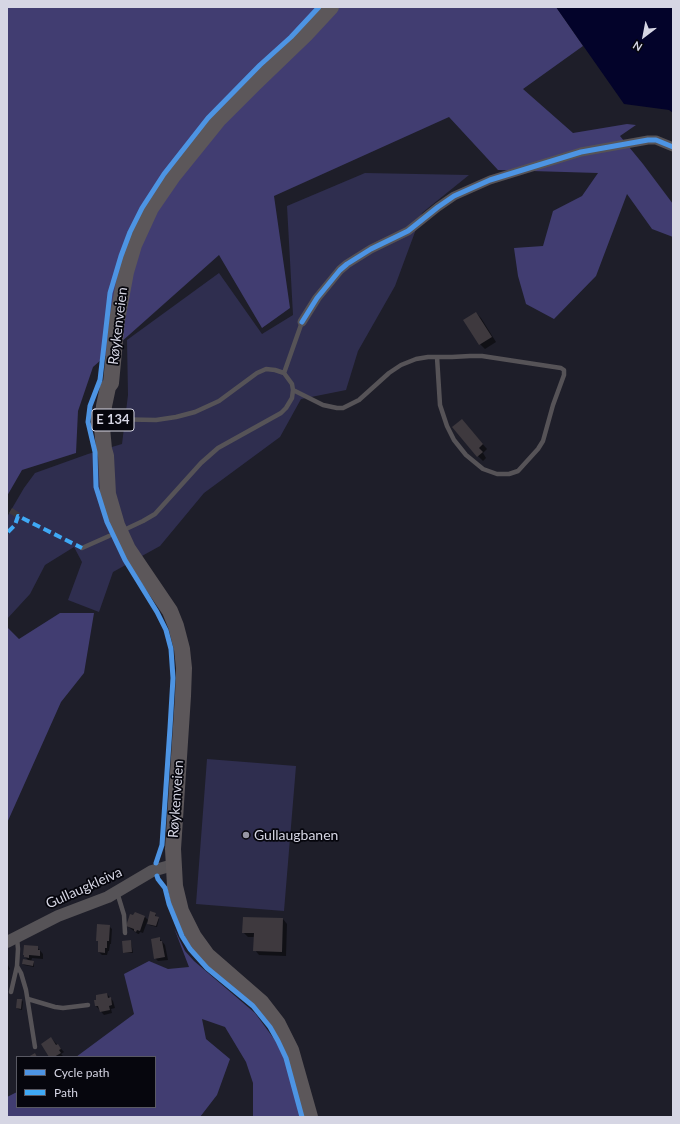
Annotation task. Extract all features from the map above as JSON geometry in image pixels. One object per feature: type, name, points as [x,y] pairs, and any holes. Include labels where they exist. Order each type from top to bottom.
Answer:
[{"type":"highway","name":"Røykenveien","points":[[310,1117],[291,1050],[278,1024],[261,1002],[215,962],[201,947],[186,923],[179,904],[175,886],[173,865],[174,827],[183,696],[184,668],[182,649],[176,626],[170,611],[128,549],[117,524],[108,494],[106,456],[108,420],[113,388],[111,383],[117,320],[126,272],[134,245],[151,208],[173,176],[219,119],[305,35],[331,7]]},
{"type":"street","points":[[302,322],[320,294],[347,264],[371,249],[408,231],[444,202],[461,193],[497,178],[581,152],[648,140],[656,140],[673,147]]},
{"type":"street","name":"Gullaugkleiva","points":[[12,939],[58,916],[117,892],[152,871],[173,865]]},
{"type":"lane","points":[[284,373],[302,322]]},
{"type":"lane","points":[[293,390],[323,405],[343,408],[359,400],[400,365],[416,359],[437,357],[489,356],[561,368],[564,370],[564,375],[553,405],[543,440],[538,449],[518,471],[509,474],[497,474],[483,469],[466,455],[454,440],[442,411],[437,357]]},
{"type":"lane","points":[[108,420],[145,420],[182,415],[211,405],[262,370],[275,370],[284,373],[292,384],[292,398],[286,408],[280,413],[218,448],[201,462],[155,514],[126,529]]},
{"type":"lane","points":[[82,548],[109,536]]},
{"type":"lane","points":[[117,892],[124,915],[125,934]]},
{"type":"lane","points":[[11,992],[17,966],[18,949],[12,939]]},
{"type":"lane","points":[[17,966],[23,977],[28,999],[35,1047]]},
{"type":"lane","points":[[28,999],[63,1008],[88,1005]]},
{"type":"shaded area","points":[[7,7],[556,7],[583,46],[523,89],[573,133],[627,124],[636,125],[620,136],[673,204],[673,237],[652,229],[627,194],[596,276],[554,319],[526,304],[518,276],[514,248],[543,246],[553,211],[582,196],[598,173],[498,170],[449,117],[274,196],[290,308],[262,328],[219,255],[93,367],[78,411],[76,453],[22,470],[7,496]]},
{"type":"shaded area","points":[[365,173],[469,175],[422,213],[395,286],[358,351],[346,390],[301,399],[280,437],[204,493],[160,546],[113,572],[99,612],[68,600],[82,562],[74,547],[45,565],[30,594],[7,619],[7,517],[24,488],[35,473],[88,454],[122,444],[128,395],[127,340],[219,273],[262,334],[293,315],[287,206]]},
{"type":"shaded area","points":[[60,613],[94,613],[84,673],[61,702],[7,823],[7,627],[19,639]]},
{"type":"shaded area","name":"Gullaugbanen","points":[[207,759],[296,766],[284,911],[196,904]]},
{"type":"shaded area","points":[[174,928],[185,951],[194,961],[255,1013],[277,1043],[285,1059],[301,1117],[253,1117],[253,1083],[246,1062],[225,1027],[202,1019],[206,1039],[230,1059],[217,1095],[200,1117],[7,1117],[7,1097],[16,1092],[16,1108],[156,1108],[156,1056],[77,1056],[134,1014],[124,974],[149,961],[168,969],[189,967]]},
{"type":"water","points":[[556,7],[673,7],[673,113],[669,110],[624,104]]},
{"type":"building","points":[[476,312],[492,337],[479,345],[463,320]]},
{"type":"building","points":[[462,419],[483,444],[479,448],[483,452],[477,457],[452,427]]},
{"type":"building","points":[[12,508],[20,513],[17,518],[9,513]]},
{"type":"building","points":[[150,911],[156,913],[155,916],[159,917],[156,926],[147,924]]},
{"type":"building","points":[[135,912],[145,916],[140,931],[137,930],[136,932],[134,929],[126,926],[130,914],[133,915]]},
{"type":"building","points":[[243,917],[283,918],[282,952],[253,951],[254,933],[242,933]]},
{"type":"building","points":[[97,924],[110,925],[109,941],[107,941],[105,953],[98,952],[98,941],[96,941]]},
{"type":"building","points":[[160,937],[165,957],[154,959],[151,939]]},
{"type":"building","points":[[131,940],[132,952],[123,953],[122,941]]},
{"type":"building","points":[[24,945],[38,946],[40,956],[29,955],[29,958],[24,957]]},
{"type":"building","points":[[23,959],[34,961],[33,966],[22,964]]},
{"type":"building","points":[[107,993],[108,998],[111,997],[112,1005],[109,1006],[110,1010],[100,1012],[98,1006],[95,1006],[94,1000],[96,1000],[96,995]]},
{"type":"building","points":[[17,999],[22,999],[21,1009],[16,1008]]},
{"type":"building","points":[[51,1037],[56,1045],[58,1044],[61,1049],[59,1050],[61,1053],[56,1056],[48,1056],[41,1044]]},
{"type":"building","points":[[35,1053],[36,1056],[30,1056]]},
{"type":"marked path","points":[[8,532],[15,525],[18,516],[82,548]]},
{"type":"cycle path","points":[[156,863],[162,845],[173,678],[171,649],[166,630],[157,612],[125,560],[107,522],[96,487],[95,452],[88,422],[90,406],[100,380],[110,293],[130,232],[142,208],[164,174],[208,118],[260,65],[291,37],[319,7]]},
{"type":"cycle path","points":[[302,322],[317,298],[340,270],[347,264],[371,249],[408,231],[454,196],[490,180],[581,152],[648,140],[656,140],[673,147]]},
{"type":"cycle path","points":[[157,876],[165,888],[169,904],[182,936],[190,949],[207,968],[253,1006],[270,1027],[286,1058],[302,1117]]},
{"type":"place","name":"Gullaugbanen","points":[[246,835]]}]
